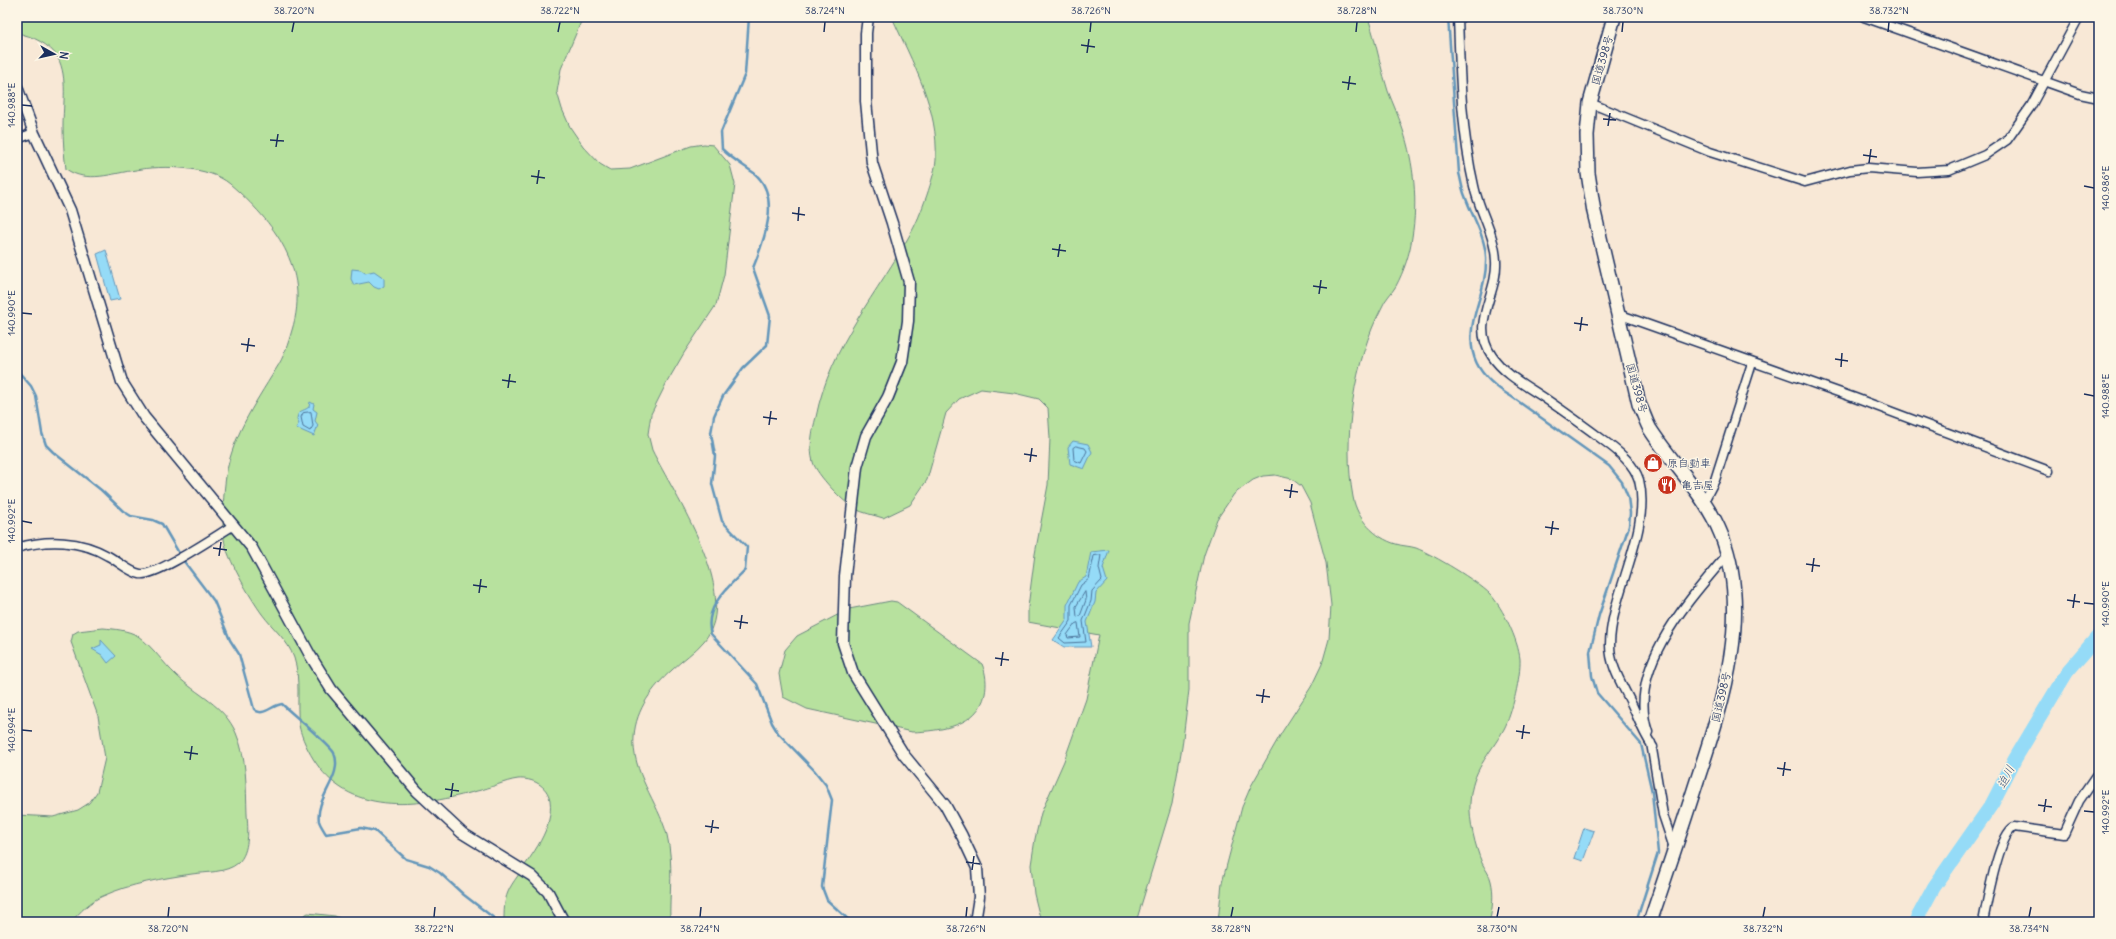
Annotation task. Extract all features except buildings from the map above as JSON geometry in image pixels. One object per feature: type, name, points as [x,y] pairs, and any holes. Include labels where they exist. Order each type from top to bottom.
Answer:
[{"type":"highway","name":"国道398号","points":[[1614,17],[1590,103],[1587,135],[1588,173],[1594,212],[1640,404],[1649,428],[1704,501],[1721,535],[1731,569],[1736,609],[1728,670],[1718,718],[1650,922]]},
{"type":"street","points":[[868,17],[866,33],[866,101],[872,163],[892,223],[909,282],[908,321],[902,362],[888,397],[866,436],[857,467],[845,576],[843,643],[853,673],[904,755],[945,805],[962,836],[977,868],[979,897],[975,922]]},
{"type":"street","points":[[1458,17],[1461,93],[1468,154],[1474,188],[1490,232],[1496,261],[1492,292],[1482,324],[1482,334],[1488,348],[1501,367],[1583,424],[1613,448],[1629,463],[1638,478],[1641,502],[1637,532],[1625,582],[1615,610],[1610,647],[1616,672],[1641,728],[1653,747]]},
{"type":"street","points":[[1864,17],[2080,94],[2099,98]]},
{"type":"street","points":[[1590,103],[1710,152],[1805,182],[1850,170],[1868,168],[1935,172],[1960,166],[1985,155],[2007,140],[2031,106],[2079,17]]},
{"type":"street","points":[[17,87],[34,133],[70,210],[122,382],[164,443],[252,548],[310,655],[331,689],[417,791],[462,833],[532,876],[548,892],[564,922]]},
{"type":"street","points":[[17,139],[34,133]]},
{"type":"street","points":[[1618,314],[1752,363],[1855,398],[2049,471]]},
{"type":"street","points":[[1704,501],[1715,480],[1752,363]]},
{"type":"street","points":[[17,548],[40,543],[60,542],[86,546],[140,574],[149,573],[169,564],[234,525]]},
{"type":"street","points":[[1675,849],[1663,815],[1653,747],[1645,723],[1643,702],[1650,671],[1662,640],[1684,606],[1727,555]]},
{"type":"street","points":[[1983,922],[1996,861],[2006,833],[2014,827],[2064,834],[2079,801],[2099,772]]},
{"type":"green space","points":[[17,17],[583,17],[561,69],[557,92],[562,109],[570,127],[583,146],[600,164],[610,170],[630,169],[691,146],[704,144],[713,145],[730,165],[735,184],[724,275],[716,305],[684,353],[666,384],[651,414],[648,434],[652,450],[701,545],[710,572],[715,598],[714,621],[704,641],[697,649],[676,666],[652,691],[642,708],[635,726],[634,749],[637,762],[663,823],[669,846],[671,868],[670,922],[504,922],[505,903],[509,890],[541,841],[549,821],[550,800],[546,790],[533,781],[518,779],[508,781],[482,790],[434,801],[390,803],[369,800],[349,793],[331,781],[316,763],[306,745],[299,725],[298,683],[294,658],[280,635],[262,614],[240,578],[226,547],[223,525],[223,505],[227,468],[237,438],[251,410],[281,360],[292,330],[297,308],[297,287],[285,248],[261,214],[246,199],[230,184],[221,178],[210,174],[198,170],[172,167],[147,168],[91,177],[83,176],[66,169],[63,131],[64,83],[61,66],[55,53],[40,41],[17,33]]},
{"type":"green space","points":[[892,17],[1368,17],[1385,82],[1407,143],[1414,183],[1415,210],[1411,243],[1402,274],[1396,286],[1383,304],[1372,328],[1358,375],[1350,425],[1350,474],[1353,497],[1358,513],[1368,526],[1381,537],[1398,545],[1416,548],[1433,556],[1466,576],[1490,594],[1500,607],[1519,651],[1520,666],[1513,705],[1504,729],[1482,763],[1471,791],[1470,818],[1475,841],[1482,863],[1490,876],[1493,891],[1493,902],[1489,922],[1218,922],[1222,883],[1242,807],[1251,786],[1282,732],[1311,687],[1322,664],[1329,639],[1331,605],[1326,563],[1310,503],[1301,486],[1292,479],[1275,475],[1263,476],[1253,480],[1234,494],[1217,519],[1204,555],[1189,623],[1189,690],[1182,747],[1172,804],[1136,922],[1041,922],[1034,894],[1031,865],[1035,839],[1041,813],[1064,761],[1086,699],[1099,635],[1028,622],[1028,607],[1035,554],[1048,485],[1050,438],[1048,408],[1039,399],[1014,393],[981,389],[959,399],[946,413],[927,480],[910,505],[883,518],[855,509],[844,501],[819,474],[813,462],[812,456],[811,445],[813,428],[823,391],[832,367],[856,321],[912,231],[927,196],[935,167],[936,141],[929,104],[916,68]]},
{"type":"green space","points":[[891,601],[897,602],[982,664],[985,675],[986,690],[981,705],[975,713],[957,725],[935,730],[912,732],[807,709],[783,697],[779,674],[785,650],[797,636],[849,609]]},
{"type":"green space","points":[[103,628],[125,631],[138,636],[176,675],[209,701],[225,715],[231,723],[240,743],[244,762],[248,833],[245,853],[238,863],[228,869],[158,880],[113,892],[98,898],[71,922],[17,922],[17,815],[53,817],[78,810],[89,803],[97,792],[105,758],[98,716],[71,642],[73,634],[78,631]]},
{"type":"green space","points":[[308,913],[335,916],[348,922],[292,922]]},
{"type":"water","points":[[106,250],[120,299],[110,301],[97,254]]},
{"type":"water","points":[[352,269],[361,270],[365,273],[374,271],[384,278],[384,286],[379,289],[374,287],[369,282],[354,285],[351,279]]},
{"type":"water","points":[[310,402],[314,404],[313,409],[317,412],[315,421],[318,425],[314,436],[296,428],[299,423],[297,419],[298,414],[309,407]]},
{"type":"water","points":[[1073,441],[1088,444],[1092,452],[1084,469],[1070,464],[1068,447]]},
{"type":"water","points":[[1109,550],[1103,568],[1107,581],[1096,593],[1095,602],[1087,622],[1091,647],[1064,647],[1053,640],[1067,620],[1067,605],[1078,582],[1086,577],[1091,552]]},
{"type":"water","points":[[101,640],[116,656],[108,663],[102,655],[92,649],[101,645]]},
{"type":"water","points":[[1584,828],[1594,831],[1583,861],[1574,858]]},
{"type":"waterway","points":[[749,17],[745,74],[721,132],[722,149],[754,173],[762,183],[767,194],[769,206],[766,232],[753,268],[770,316],[767,345],[743,368],[723,396],[714,416],[711,433],[715,456],[712,484],[722,521],[747,547],[745,570],[719,599],[714,607],[709,624],[711,634],[757,684],[772,723],[778,733],[814,770],[826,785],[832,800],[822,887],[827,900],[851,922]]},
{"type":"waterway","points":[[1448,17],[1459,173],[1464,193],[1483,241],[1486,257],[1484,279],[1472,328],[1471,341],[1473,353],[1482,372],[1490,381],[1609,466],[1622,482],[1628,497],[1630,513],[1629,526],[1599,615],[1590,652],[1592,676],[1597,693],[1641,744],[1652,792],[1658,853],[1636,922]]},
{"type":"waterway","points":[[17,370],[31,386],[36,396],[42,433],[46,445],[101,490],[123,511],[131,516],[153,520],[162,524],[183,560],[214,601],[230,640],[239,654],[254,709],[264,712],[282,704],[318,736],[334,753],[336,762],[333,778],[321,803],[319,812],[319,821],[326,834],[361,828],[375,831],[406,859],[429,866],[440,873],[464,895],[499,922]]},
{"type":"waterway","name":"迫川","points":[[1915,922],[1934,887],[1992,804],[2015,759],[2067,672],[2099,635]]},
{"type":"place","name":"原自動車","points":[[1653,463]]},
{"type":"place","name":"亀吉屋","points":[[1667,485]]}]
